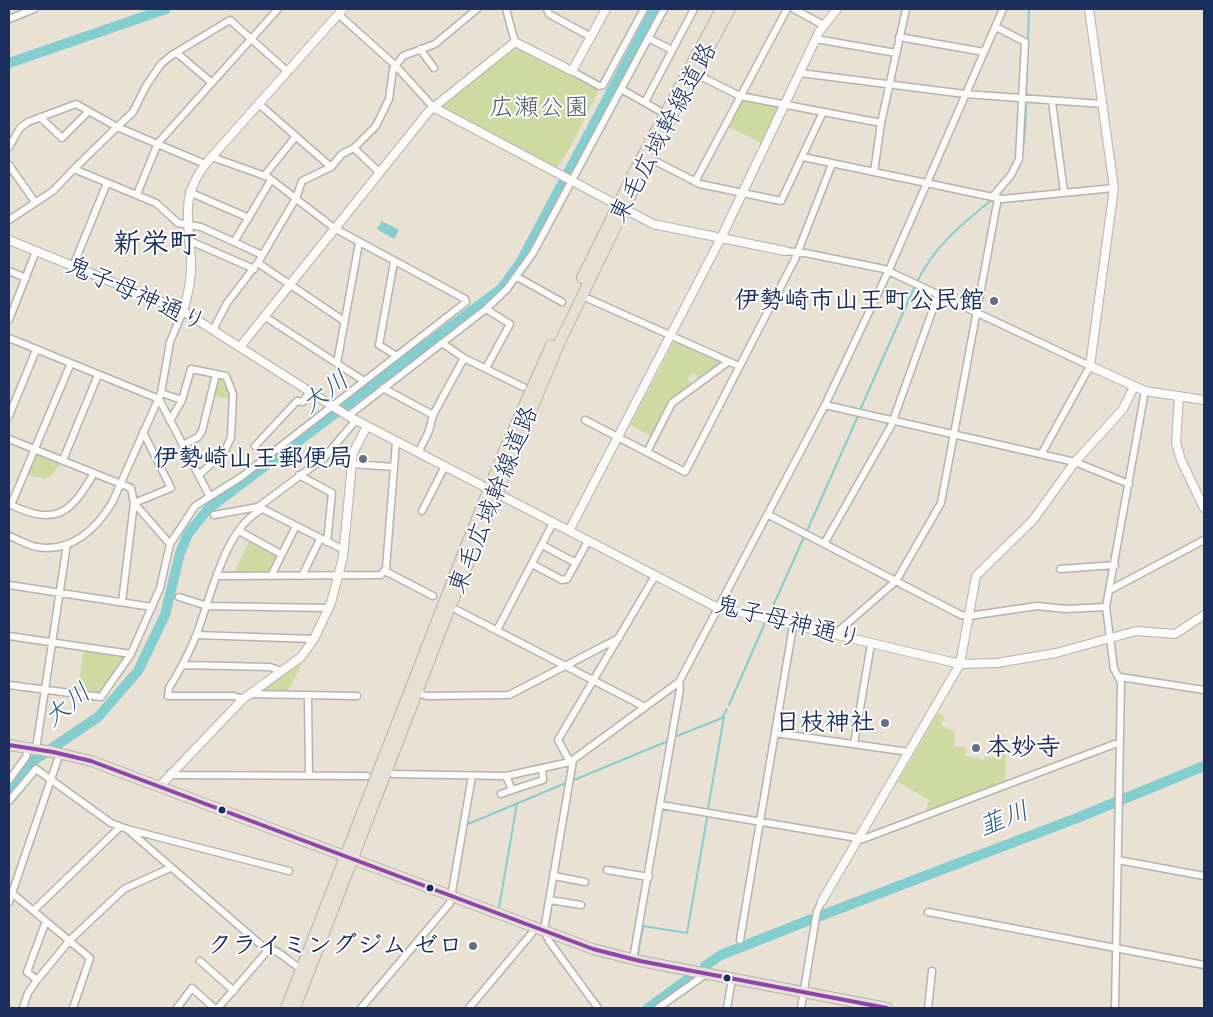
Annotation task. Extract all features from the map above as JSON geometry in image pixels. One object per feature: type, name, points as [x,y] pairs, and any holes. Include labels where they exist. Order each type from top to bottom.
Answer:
[{"type":"main road","name":"東毛広域幹線道路","points":[[286,1008],[304,970],[552,343],[721,9]]},
{"type":"main road","name":"東毛広域幹線道路","points":[[621,207],[730,9]]},
{"type":"main road","name":"東毛広域幹線道路","points":[[348,858],[418,692],[492,491]]},
{"type":"main road","points":[[9,745],[56,752],[91,761],[593,949],[633,960],[804,992],[836,1002],[887,1008]]},
{"type":"main road","name":"東毛広域幹線道路","points":[[295,1008],[304,970]]},
{"type":"street","points":[[9,19],[34,9]]},
{"type":"street","points":[[137,194],[158,144],[278,9]]},
{"type":"street","points":[[213,330],[227,303],[256,266],[296,198],[302,181],[331,167],[342,154],[354,148],[376,126],[389,98],[395,65],[406,55],[435,44],[477,9]]},
{"type":"street","points":[[506,9],[515,42],[599,86],[603,85],[644,9]]},
{"type":"street","points":[[547,9],[549,14],[591,37]]},
{"type":"street","points":[[572,72],[606,9]]},
{"type":"street","points":[[347,416],[486,309],[516,278],[534,253],[664,9]]},
{"type":"street","points":[[645,102],[694,9]]},
{"type":"street","points":[[695,182],[787,9]]},
{"type":"street","points":[[794,9],[823,25]]},
{"type":"street","points":[[570,531],[721,238],[823,25],[837,9]]},
{"type":"street","points":[[874,172],[881,124],[906,9]]},
{"type":"street","points":[[393,774],[506,776],[571,762],[679,682],[825,405],[888,272],[1003,9]]},
{"type":"street","points":[[1042,453],[1090,366],[1114,188],[1090,9]]},
{"type":"street","points":[[9,536],[36,547],[67,544],[87,534],[98,524],[112,503],[160,396],[170,342],[183,311],[190,278],[186,209],[189,192],[205,164],[340,11],[395,65],[433,106],[653,224],[798,252],[888,272],[1134,387],[1145,391],[1204,400]]},
{"type":"street","points":[[9,220],[54,190],[133,112],[159,66],[177,52],[230,20],[288,72]]},
{"type":"street","points":[[834,635],[896,581],[941,503],[977,313],[996,197],[1019,160],[1025,42],[996,27]]},
{"type":"street","points":[[899,37],[984,52]]},
{"type":"street","points":[[648,38],[672,50]]},
{"type":"street","points":[[816,39],[896,53]]},
{"type":"street","points":[[240,347],[433,106],[515,42]]},
{"type":"street","points":[[420,49],[434,68]]},
{"type":"street","points":[[177,52],[212,83]]},
{"type":"street","points":[[800,73],[1023,100],[1102,104]]},
{"type":"street","points":[[702,77],[740,96],[881,124]]},
{"type":"street","points":[[620,89],[658,110]]},
{"type":"street","points":[[1052,102],[1064,192]]},
{"type":"street","points":[[9,147],[20,128],[28,122],[76,104],[116,127],[205,164]]},
{"type":"street","points":[[259,104],[331,167]]},
{"type":"street","points":[[40,117],[62,138],[89,111]]},
{"type":"street","points":[[657,162],[695,182],[781,201],[822,112]]},
{"type":"street","points":[[264,176],[296,136]]},
{"type":"street","points":[[354,148],[380,172]]},
{"type":"street","points":[[9,686],[101,697],[131,654],[160,588],[170,544],[195,506],[209,495],[241,477],[466,302],[465,299],[334,228],[264,176],[212,157]]},
{"type":"street","points":[[802,157],[996,197],[1114,188]]},
{"type":"street","points":[[584,420],[685,472],[798,252],[832,164]]},
{"type":"street","points":[[9,166],[35,202]]},
{"type":"street","points":[[74,169],[156,203],[178,224],[202,227],[262,255]]},
{"type":"street","points":[[234,242],[271,180]]},
{"type":"street","points":[[73,266],[107,183]]},
{"type":"street","points":[[189,192],[249,218]]},
{"type":"street","points":[[188,240],[256,266],[344,321]]},
{"type":"street","name":"鬼子母神通り","points":[[9,241],[183,311],[347,416],[719,608],[960,664],[974,665],[1056,653],[1140,631],[1175,634],[1204,616]]},
{"type":"street","points":[[337,363],[358,242]]},
{"type":"street","points":[[9,320],[10,312],[36,251]]},
{"type":"street","points":[[394,262],[379,345],[397,356]]},
{"type":"street","points":[[9,271],[26,278]]},
{"type":"street","points":[[516,278],[562,302]]},
{"type":"street","points":[[824,544],[894,421],[938,295]]},
{"type":"street","points":[[589,299],[739,366]]},
{"type":"street","points":[[486,309],[510,324],[486,368]]},
{"type":"street","points":[[264,316],[364,381]]},
{"type":"street","points":[[9,338],[98,375],[160,396],[182,400]]},
{"type":"street","points":[[442,343],[464,358],[523,387]]},
{"type":"street","points":[[9,416],[36,350]]},
{"type":"street","points":[[418,453],[429,431],[433,415],[464,358]]},
{"type":"street","points":[[647,452],[672,404],[728,362]]},
{"type":"street","points":[[71,363],[10,505],[44,516],[59,514],[69,509],[80,498],[94,473]]},
{"type":"street","points":[[170,421],[182,400],[191,368],[226,376],[233,394],[231,437],[222,454],[200,474]]},
{"type":"street","points":[[183,445],[198,437],[202,430],[216,374]]},
{"type":"street","points":[[64,460],[98,375]]},
{"type":"street","points":[[801,1008],[817,911],[960,664],[976,576],[980,569],[1034,520],[1075,462],[1123,409],[1134,387]]},
{"type":"street","points":[[383,388],[433,415]]},
{"type":"street","points":[[1115,1008],[1120,678],[1114,669],[1112,638],[1106,607],[1145,391]]},
{"type":"street","points":[[255,446],[296,402],[303,402],[309,392]]},
{"type":"street","points":[[160,396],[170,421],[200,474],[209,495]]},
{"type":"street","points":[[1180,396],[1176,443],[1181,460],[1203,504]]},
{"type":"street","points":[[825,405],[1042,453],[1075,462],[1129,484]]},
{"type":"street","points":[[356,420],[334,448],[258,509],[239,531],[224,554],[196,635],[183,665],[170,688],[168,696],[357,696]]},
{"type":"street","points":[[159,787],[170,773],[246,696],[301,657],[314,639],[329,608],[338,576],[344,550],[352,464],[355,449],[367,426]]},
{"type":"street","points":[[134,503],[171,488],[143,432]]},
{"type":"street","points":[[9,439],[131,488],[134,503],[122,602]]},
{"type":"street","points":[[217,576],[378,576],[385,571],[396,442]]},
{"type":"street","points":[[352,464],[394,468]]},
{"type":"street","points":[[422,511],[445,466]]},
{"type":"street","points":[[299,475],[332,492],[324,540],[302,576]]},
{"type":"street","points":[[134,503],[170,544]]},
{"type":"street","points":[[214,515],[258,509],[263,510],[344,550]]},
{"type":"street","points":[[768,515],[961,615],[969,616],[1038,606],[1066,609],[1106,607]]},
{"type":"street","points":[[497,630],[553,523]]},
{"type":"street","points":[[271,576],[296,526]]},
{"type":"street","points":[[239,531],[281,554]]},
{"type":"street","points":[[1110,590],[1204,540]]},
{"type":"street","points":[[532,564],[564,580],[567,579],[588,541]]},
{"type":"street","points":[[9,780],[34,749],[53,642],[67,544]]},
{"type":"street","points":[[542,545],[576,563]]},
{"type":"street","points":[[1060,569],[1115,565]]},
{"type":"street","points":[[385,571],[432,596]]},
{"type":"street","points":[[473,1007],[541,928],[550,900],[571,762],[558,740],[655,576]]},
{"type":"street","points":[[9,586],[152,607]]},
{"type":"street","points":[[179,597],[207,606],[329,608]]},
{"type":"street","points":[[457,610],[645,708]]},
{"type":"street","points":[[740,940],[793,626]]},
{"type":"street","points":[[196,635],[314,639]]},
{"type":"street","points":[[9,636],[131,654]]},
{"type":"street","points":[[418,692],[429,696],[509,695],[619,638]]},
{"type":"street","points":[[854,744],[871,644]]},
{"type":"street","points":[[183,665],[270,667],[281,671]]},
{"type":"street","points":[[1120,678],[1204,690]]},
{"type":"street","points":[[633,960],[661,805],[680,689],[679,682]]},
{"type":"street","points":[[308,696],[309,775]]},
{"type":"street","points":[[775,732],[909,752]]},
{"type":"street","points":[[661,805],[863,839],[1120,742]]},
{"type":"street","points":[[9,902],[50,780],[56,752]]},
{"type":"street","points":[[501,794],[543,780],[542,768]]},
{"type":"street","points":[[9,801],[34,769],[111,823],[289,871]]},
{"type":"street","points":[[170,773],[175,775],[367,776]]},
{"type":"street","points":[[361,1008],[448,907],[452,896],[472,776]]},
{"type":"street","points":[[506,776],[512,790]]},
{"type":"street","points":[[124,828],[268,951]]},
{"type":"street","points":[[34,910],[124,828]]},
{"type":"street","points":[[1118,860],[1204,876]]},
{"type":"street","points":[[24,1008],[28,993],[70,940],[124,889],[170,868]]},
{"type":"street","points":[[606,870],[649,877]]},
{"type":"street","points":[[554,876],[585,882]]},
{"type":"street","points":[[12,893],[90,958],[73,1008]]},
{"type":"street","points":[[550,900],[581,905]]},
{"type":"street","points":[[928,912],[1204,965]]},
{"type":"street","points":[[37,980],[27,972],[46,921]]},
{"type":"street","points":[[541,928],[598,1008]]},
{"type":"street","points":[[218,1008],[268,951],[274,949],[304,970]]},
{"type":"street","points":[[200,961],[234,990]]},
{"type":"street","points":[[928,1008],[932,971]]},
{"type":"street","points":[[658,1008],[706,974]]},
{"type":"street","points":[[727,1008],[732,979]]},
{"type":"street","points":[[177,1008],[192,988],[214,1008]]},
{"type":"green space","name":"広瀬公園","points":[[514,47],[599,90],[570,148],[557,168],[442,107],[443,103]]},
{"type":"green space","points":[[740,100],[776,106],[778,109],[761,143],[726,126]]},
{"type":"green space","points":[[676,341],[721,361],[721,364],[699,380],[694,373],[687,378],[692,386],[671,402],[652,437],[630,425],[673,343]]},
{"type":"green space","points":[[219,378],[225,379],[230,399],[213,396]]},
{"type":"green space","points":[[37,453],[58,461],[60,464],[50,477],[45,479],[28,475],[27,472]]},
{"type":"green space","points":[[249,541],[276,555],[277,558],[269,573],[233,575]]},
{"type":"green space","points":[[84,649],[125,655],[100,694],[77,693]]},
{"type":"green space","points":[[304,659],[287,693],[256,692]]},
{"type":"green space","points":[[938,713],[945,716],[941,725],[955,732],[954,746],[966,748],[965,756],[984,760],[985,756],[998,759],[1000,748],[1006,747],[1005,784],[925,814],[929,800],[898,782]]},
{"type":"water","points":[[382,221],[399,230],[394,239],[377,229]]},
{"type":"waterway","points":[[9,63],[166,9]]},
{"type":"waterway","name":"大川","points":[[9,793],[33,761],[98,717],[138,671],[165,615],[180,553],[188,534],[208,509],[502,288],[520,263],[655,9]]},
{"type":"waterway","points":[[1028,42],[1029,9]]},
{"type":"waterway","points":[[1026,97],[1027,64]]},
{"type":"waterway","points":[[1001,191],[1015,172],[1020,161],[1024,139],[1026,104]]},
{"type":"waterway","points":[[917,282],[932,257],[950,236],[993,199]]},
{"type":"waterway","points":[[860,410],[914,288]]},
{"type":"waterway","points":[[807,531],[858,416]]},
{"type":"waterway","points":[[768,617],[804,537]]},
{"type":"waterway","points":[[729,705],[765,623]]},
{"type":"waterway","points":[[677,736],[722,718],[727,709]]},
{"type":"waterway","points":[[708,808],[724,717]]},
{"type":"waterway","points":[[574,780],[668,741]]},
{"type":"waterway","name":"韮川","points":[[820,916],[1077,818],[1204,766]]},
{"type":"waterway","points":[[468,824],[566,783]]},
{"type":"waterway","points":[[499,908],[517,803]]},
{"type":"waterway","points":[[638,954],[643,926],[687,933],[707,818]]},
{"type":"waterway","name":"韮川","points":[[705,966],[721,955],[812,919]]},
{"type":"waterway","name":"韮川","points":[[648,1008],[688,979]]},
{"type":"transit line","points":[[9,745],[53,752],[91,761],[593,949],[640,961],[887,1008]]},
{"type":"place","name":"伊勢崎市山王町公民館","points":[[994,301]]},
{"type":"place","name":"伊勢崎山王郵便局","points":[[363,459]]},
{"type":"place","name":"日枝神社","points":[[885,723]]},
{"type":"place","name":"本妙寺","points":[[976,748]]},
{"type":"place","name":"クライミングジム ゼロ","points":[[473,946]]},
{"type":"district","name":"新栄町","points":[[155,245]]}]
